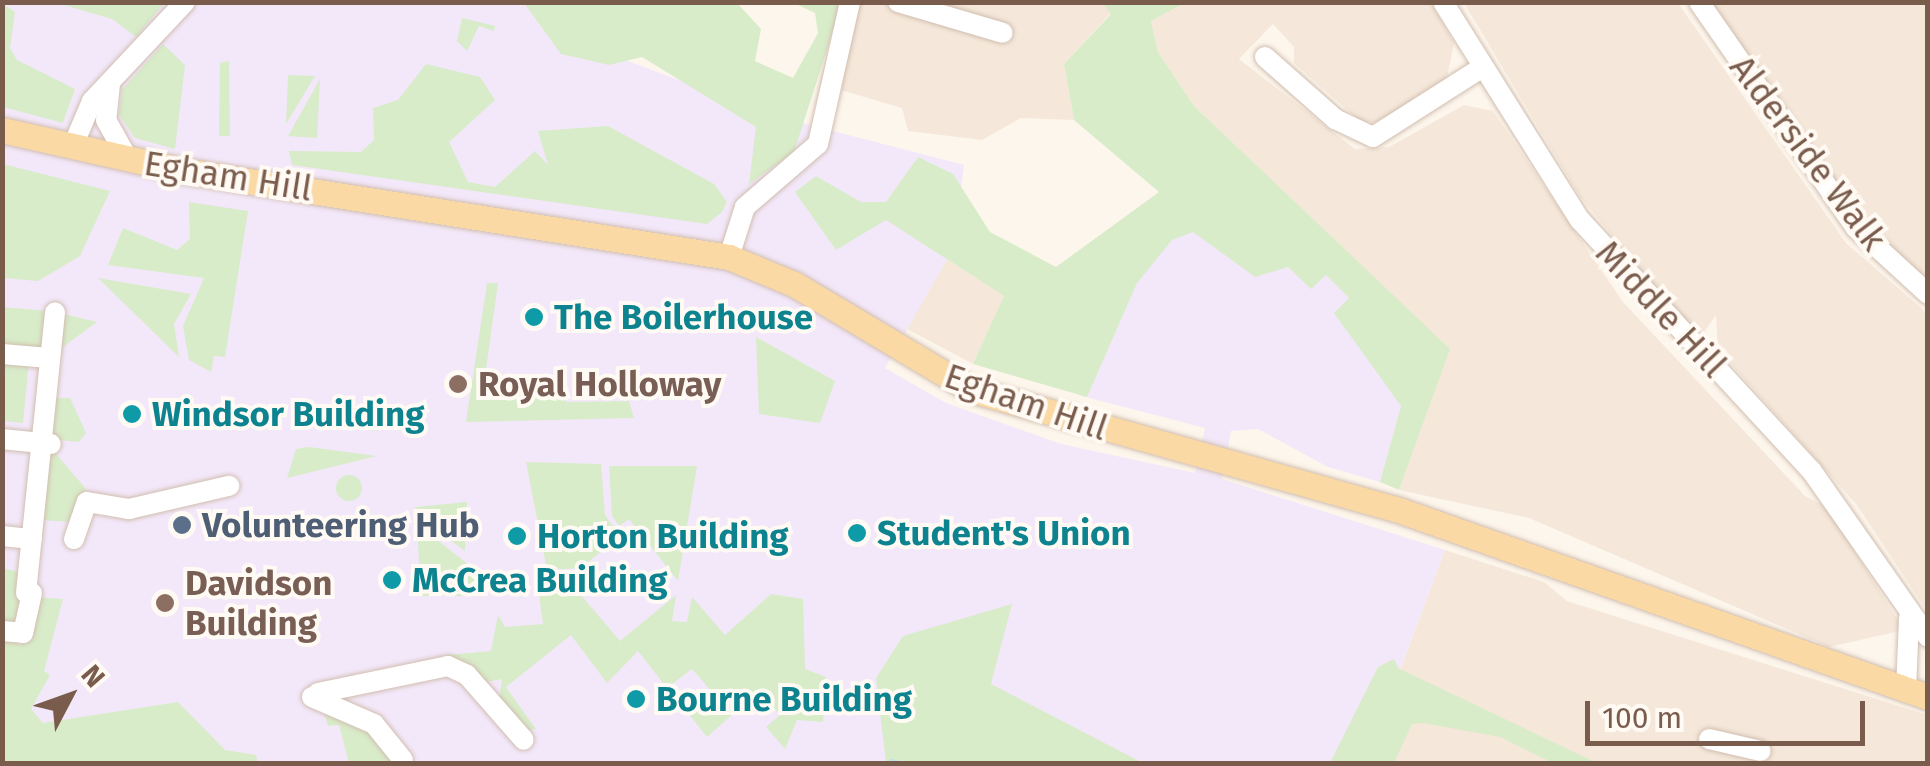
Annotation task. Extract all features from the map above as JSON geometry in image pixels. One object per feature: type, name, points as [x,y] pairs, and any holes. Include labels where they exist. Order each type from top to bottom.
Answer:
[{"type":"main road","name":"Egham Hill","points":[[2,130],[129,161],[728,257],[987,395],[1396,509],[1917,693]]},
{"type":"street","points":[[72,148],[110,84],[185,2]]},
{"type":"street","points":[[728,257],[745,207],[818,144],[850,2]]},
{"type":"street","points":[[898,2],[1003,34]]},
{"type":"street","name":"Middle Hill","points":[[1443,2],[1482,68],[1604,251],[1811,470],[1904,597],[1928,638]]},
{"type":"street","name":"Alderside Walk","points":[[1699,2],[1856,228],[1928,294]]},
{"type":"street","points":[[1265,57],[1335,120],[1374,137],[1482,68]]},
{"type":"street","points":[[110,84],[106,120],[129,161]]},
{"type":"street","points":[[2,631],[22,633],[29,593],[32,539],[47,444],[49,358],[55,312]]},
{"type":"street","points":[[2,354],[49,358]]},
{"type":"street","points":[[2,440],[47,444]]},
{"type":"street","points":[[74,539],[99,500],[229,486]]},
{"type":"street","points":[[2,536],[32,539]]},
{"type":"street","name":"Middle Hill","points":[[1904,597],[1915,637],[1917,693]]},
{"type":"street","points":[[403,760],[374,724],[315,695],[448,666],[524,740]]},
{"type":"street","points":[[1709,739],[1730,754],[1762,751]]},
{"type":"shaded area","points":[[1102,2],[1111,13],[1064,64],[1074,120],[1021,118],[982,140],[908,131],[902,108],[820,84],[842,3]]},
{"type":"shaded area","name":"Royal Holloway","points":[[2,3],[535,3],[568,39],[779,117],[964,165],[954,247],[885,368],[946,403],[1061,444],[1195,473],[1205,428],[1078,395],[1169,209],[1270,196],[1353,291],[1401,406],[1380,482],[1328,467],[1258,429],[1231,431],[1222,479],[1445,550],[1365,763],[3,763]]},
{"type":"shaded area","points":[[1185,3],[1431,3],[1454,43],[1446,82],[1376,122],[1361,122],[1294,63],[1294,47],[1273,24],[1239,59],[1355,149],[1389,147],[1464,105],[1493,111],[1623,302],[1805,496],[1827,507],[1904,630],[1829,647],[1529,518],[1399,490],[1449,349],[1194,106],[1158,52],[1151,21]]},
{"type":"shaded area","points":[[1464,3],[1678,3],[1846,243],[1927,313],[1927,611],[1856,504],[1718,349],[1716,315],[1702,335],[1677,315],[1579,195]]},
{"type":"shaded area","points":[[1709,3],[1927,3],[1927,286],[1858,222]]},
{"type":"shaded area","points":[[946,259],[1005,296],[973,364],[907,329]]},
{"type":"shaded area","points":[[1445,550],[1544,582],[1567,601],[1927,715],[1927,763],[1365,764]]},
{"type":"green space","points":[[2,3],[15,12],[10,48],[17,60],[75,89],[63,123],[3,107]]},
{"type":"green space","points":[[57,3],[164,3],[136,37],[112,19]]},
{"type":"green space","points":[[524,3],[737,3],[761,29],[755,61],[793,78],[818,33],[815,13],[794,3],[842,3],[794,152],[749,184],[756,127],[642,57],[609,65],[561,54]]},
{"type":"green space","points":[[1102,3],[1185,3],[1151,21],[1158,52],[1194,106],[1450,349],[1399,490],[1380,482],[1401,406],[1334,313],[1349,298],[1326,275],[1311,289],[1288,267],[1255,277],[1193,232],[1172,240],[1137,283],[1087,397],[973,364],[1004,296],[886,220],[836,250],[795,192],[816,176],[861,202],[886,202],[918,157],[953,174],[990,232],[1056,267],[1159,192],[1074,120],[1064,64],[1111,14]]},
{"type":"green space","points":[[462,18],[495,26],[494,31],[479,26],[467,51],[457,41]]},
{"type":"green space","points":[[163,44],[185,65],[175,149],[135,138],[119,115],[122,90]]},
{"type":"green space","points":[[229,61],[230,136],[219,136],[220,63]]},
{"type":"green space","points":[[426,64],[480,77],[495,100],[449,142],[468,182],[495,187],[535,151],[548,165],[538,131],[608,126],[714,184],[727,202],[722,212],[707,224],[292,165],[289,151],[361,152],[374,140],[373,108],[398,100]]},
{"type":"green space","points":[[288,75],[315,76],[286,124]]},
{"type":"green space","points":[[320,79],[317,138],[288,136]]},
{"type":"green space","points":[[3,164],[110,191],[80,256],[38,281],[3,278]]},
{"type":"green space","points":[[189,202],[248,211],[225,357],[214,356],[211,372],[189,360],[183,326],[204,278],[108,265],[123,228],[177,250],[190,239]]},
{"type":"green space","points":[[98,278],[191,294],[174,324],[179,357]]},
{"type":"green space","points":[[487,283],[498,283],[484,384],[564,388],[566,402],[629,401],[634,418],[466,422]]},
{"type":"green space","points":[[2,307],[49,311],[45,349],[3,350]]},
{"type":"green space","points":[[60,313],[97,322],[56,352]]},
{"type":"green space","points":[[756,337],[835,381],[820,423],[759,414]]},
{"type":"green space","points":[[2,359],[29,361],[23,423],[3,421]]},
{"type":"green space","points":[[52,398],[70,398],[86,433],[79,442],[50,439]]},
{"type":"green space","points":[[379,421],[378,431],[315,425],[315,423]]},
{"type":"green space","points":[[309,447],[377,456],[287,478],[296,449]]},
{"type":"green space","points":[[52,449],[86,489],[73,522],[39,520]]},
{"type":"green space","points":[[526,462],[601,464],[605,515],[620,536],[581,568],[547,570]]},
{"type":"green space","points":[[609,466],[697,466],[678,581],[629,519],[619,526],[612,516]]},
{"type":"green space","points":[[349,475],[358,479],[362,488],[358,497],[349,501],[340,497],[336,488],[340,479]]},
{"type":"green space","points":[[467,502],[465,551],[417,516],[415,507]]},
{"type":"green space","points":[[417,524],[474,569],[476,596],[421,596]]},
{"type":"green space","points":[[2,568],[23,573],[18,623],[3,625]]},
{"type":"green space","points":[[537,579],[574,587],[620,641],[676,595],[672,621],[687,622],[692,597],[725,635],[771,594],[803,599],[805,669],[826,677],[823,722],[797,720],[785,749],[766,727],[780,715],[759,691],[707,737],[688,713],[712,692],[692,669],[667,688],[638,651],[607,683],[571,635],[506,687],[536,729],[529,730],[499,700],[502,679],[481,683],[447,655],[491,651],[498,615],[505,627],[543,624]]},
{"type":"green space","points":[[32,597],[63,599],[44,671],[50,675],[31,709],[43,723],[178,702],[225,750],[256,755],[258,763],[3,763],[2,635],[20,645],[33,639]]},
{"type":"green space","points":[[1012,604],[991,684],[1143,763],[886,763],[876,678],[903,636]]},
{"type":"green space","points":[[1394,659],[1398,668],[1597,763],[1553,763],[1500,737],[1423,723],[1412,724],[1394,763],[1330,763],[1378,667]]},
{"type":"green space","points":[[323,708],[374,729],[398,763],[349,763],[339,725],[328,726]]},
{"type":"waterway","points":[[891,761],[903,764]]},
{"type":"place","name":"The Boilerhouse","points":[[534,317]]},
{"type":"place","name":"Royal Holloway","points":[[458,384]]},
{"type":"place","name":"Windsor Building","points":[[132,414]]},
{"type":"place","name":"Volunteering Hub","points":[[182,525]]},
{"type":"place","name":"Student's Union","points":[[857,533]]},
{"type":"place","name":"Horton Building","points":[[517,536]]},
{"type":"place","name":"McCrea Building","points":[[392,580]]},
{"type":"place","name":"Davidson Building","points":[[165,603]]},
{"type":"place","name":"Bourne Building","points":[[636,699]]}]
